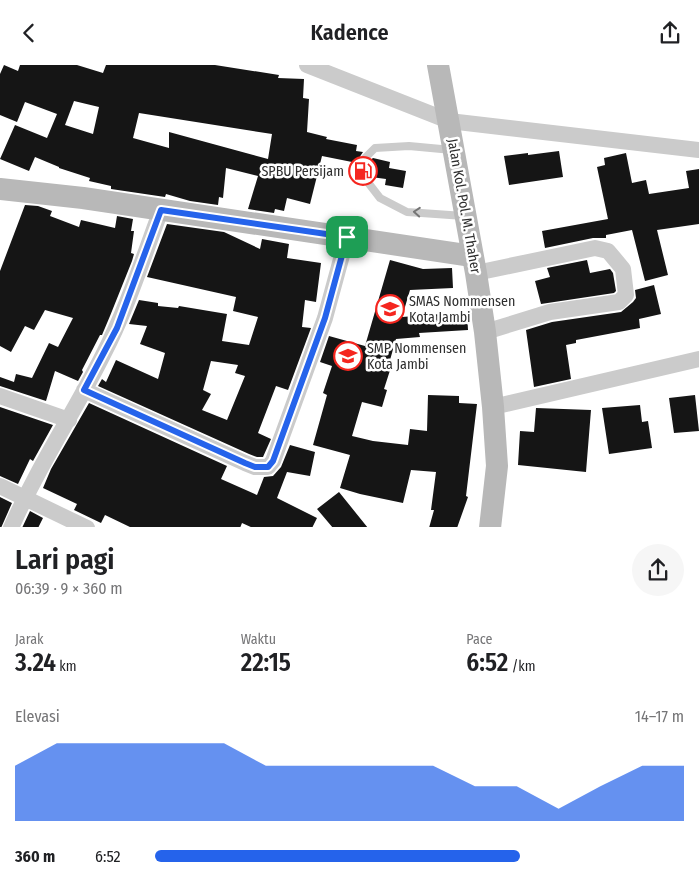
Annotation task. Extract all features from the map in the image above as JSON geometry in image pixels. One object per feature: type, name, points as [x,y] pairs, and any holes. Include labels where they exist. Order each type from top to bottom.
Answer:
[{"type":"street","points":[[307,65],[449,121],[699,150]]},
{"type":"street","name":"Jalan Kol. Pol. M. Thaher","points":[[438,65],[485,332],[497,466],[490,527]]},
{"type":"street","points":[[0,189],[83,198],[347,237],[474,264],[595,248],[608,251],[623,269],[626,295],[619,302],[550,311],[485,332]]},
{"type":"street","points":[[11,527],[24,497],[117,328],[161,210]]},
{"type":"street","points":[[84,390],[245,463],[255,467],[268,467],[273,461],[325,318],[347,237]]},
{"type":"street","points":[[493,407],[699,359]]},
{"type":"street","points":[[0,396],[68,419]]},
{"type":"street","points":[[0,486],[87,527]]},
{"type":"lane","points":[[453,150],[409,146],[375,147],[364,159],[362,176],[380,198],[407,212],[466,216]]},
{"type":"building","points":[[4,65],[18,71],[20,65],[77,65],[103,73],[106,65],[215,65],[279,75],[278,78],[304,79],[303,98],[309,99],[307,132],[327,137],[326,139],[357,145],[356,151],[363,152],[359,158],[358,169],[351,168],[352,162],[322,156],[310,204],[287,198],[284,211],[275,209],[274,213],[248,209],[258,176],[226,168],[223,198],[219,197],[218,205],[190,201],[166,194],[165,197],[111,189],[111,186],[89,181],[90,178],[59,168],[35,157],[29,171],[0,159],[15,125],[47,138],[57,114],[25,102],[17,122],[0,115],[0,74]],"holes":[[[74,101],[99,107],[93,134],[65,125]],[[139,113],[272,134],[268,159],[169,132],[169,148],[133,138]]]},
{"type":"building","points":[[559,151],[563,177],[509,185],[504,156]]},
{"type":"building","points":[[626,153],[632,183],[646,180],[649,194],[689,188],[686,171],[699,169],[699,224],[657,230],[668,275],[645,281],[632,230],[606,235],[606,238],[593,238],[545,248],[542,231],[608,219],[597,167],[605,165],[604,158]]},
{"type":"building","points":[[373,158],[390,162],[389,168],[406,171],[403,188],[385,185],[386,179],[371,177],[369,161]]},
{"type":"building","points":[[25,205],[38,206],[52,211],[50,216],[79,227],[81,220],[115,228],[117,216],[133,219],[131,231],[134,231],[131,253],[134,254],[102,335],[100,335],[78,381],[55,371],[46,401],[0,386],[0,377],[14,382],[16,374],[32,378],[49,343],[58,347],[73,318],[45,310],[34,330],[25,326],[11,352],[0,346],[0,271]]},
{"type":"building","points":[[167,224],[224,232],[260,249],[262,239],[289,244],[287,258],[321,263],[316,302],[305,300],[302,327],[311,328],[288,390],[276,386],[258,433],[271,439],[263,457],[249,454],[98,386],[102,379],[106,382],[116,360],[158,379],[165,353],[140,344],[147,326],[129,324],[139,300],[158,303],[158,306],[178,308],[179,306],[227,314],[222,341],[249,345],[258,317],[233,311],[236,297],[147,277]],"holes":[[[211,361],[238,365],[235,373],[245,376],[227,420],[202,410],[211,394],[203,390]]]},
{"type":"building","points":[[390,260],[423,269],[452,268],[453,288],[410,290],[402,317],[467,312],[468,330],[419,333],[420,337],[396,339],[390,360],[393,361],[384,389],[387,390],[382,407],[362,402],[352,436],[373,441],[408,445],[410,429],[427,431],[428,395],[459,396],[459,403],[477,404],[466,496],[468,497],[457,527],[429,527],[434,510],[431,510],[436,472],[411,470],[403,503],[360,494],[340,488],[350,455],[313,445],[327,395],[323,393],[332,366],[320,362],[329,336],[365,346]]},
{"type":"building","points":[[587,260],[590,273],[610,269],[613,273],[616,291],[614,293],[541,304],[535,281],[550,277],[547,268]]},
{"type":"building","points":[[654,285],[661,314],[639,319],[640,328],[576,340],[576,343],[566,345],[571,379],[534,387],[526,330],[552,322],[621,312],[636,298],[635,290]]},
{"type":"building","points":[[695,395],[699,431],[674,433],[669,398]]},
{"type":"building","points":[[89,403],[227,466],[221,479],[257,495],[264,477],[273,476],[281,467],[290,445],[315,452],[310,476],[287,472],[277,498],[317,518],[312,527],[251,527],[242,523],[240,527],[130,527],[105,515],[101,523],[74,510],[77,504],[43,488],[51,469]]},
{"type":"building","points":[[640,405],[642,422],[648,421],[652,448],[609,454],[602,408]]},
{"type":"building","points":[[0,407],[53,425],[33,461],[30,459],[18,484],[0,476]]},
{"type":"building","points":[[536,408],[591,410],[586,472],[518,465],[520,431],[534,432]]},
{"type":"building","points":[[339,492],[367,527],[332,527],[317,509]]},
{"type":"building","points":[[0,497],[12,503],[0,527]]},
{"type":"building","points":[[30,511],[43,518],[38,527],[22,527]]},
{"type":"place","name":"SPBU Persijam","points":[[363,171]]},
{"type":"place","name":"SMAS Nommensen Kota Jambi","points":[[390,309]]},
{"type":"place","name":"SMP Nommensen Kota Jambi","points":[[348,356]]},
{"type":"route","points":[[161,210],[347,237],[325,318],[272,464],[268,467],[255,467],[245,463],[84,390],[117,328],[161,210]]}]
